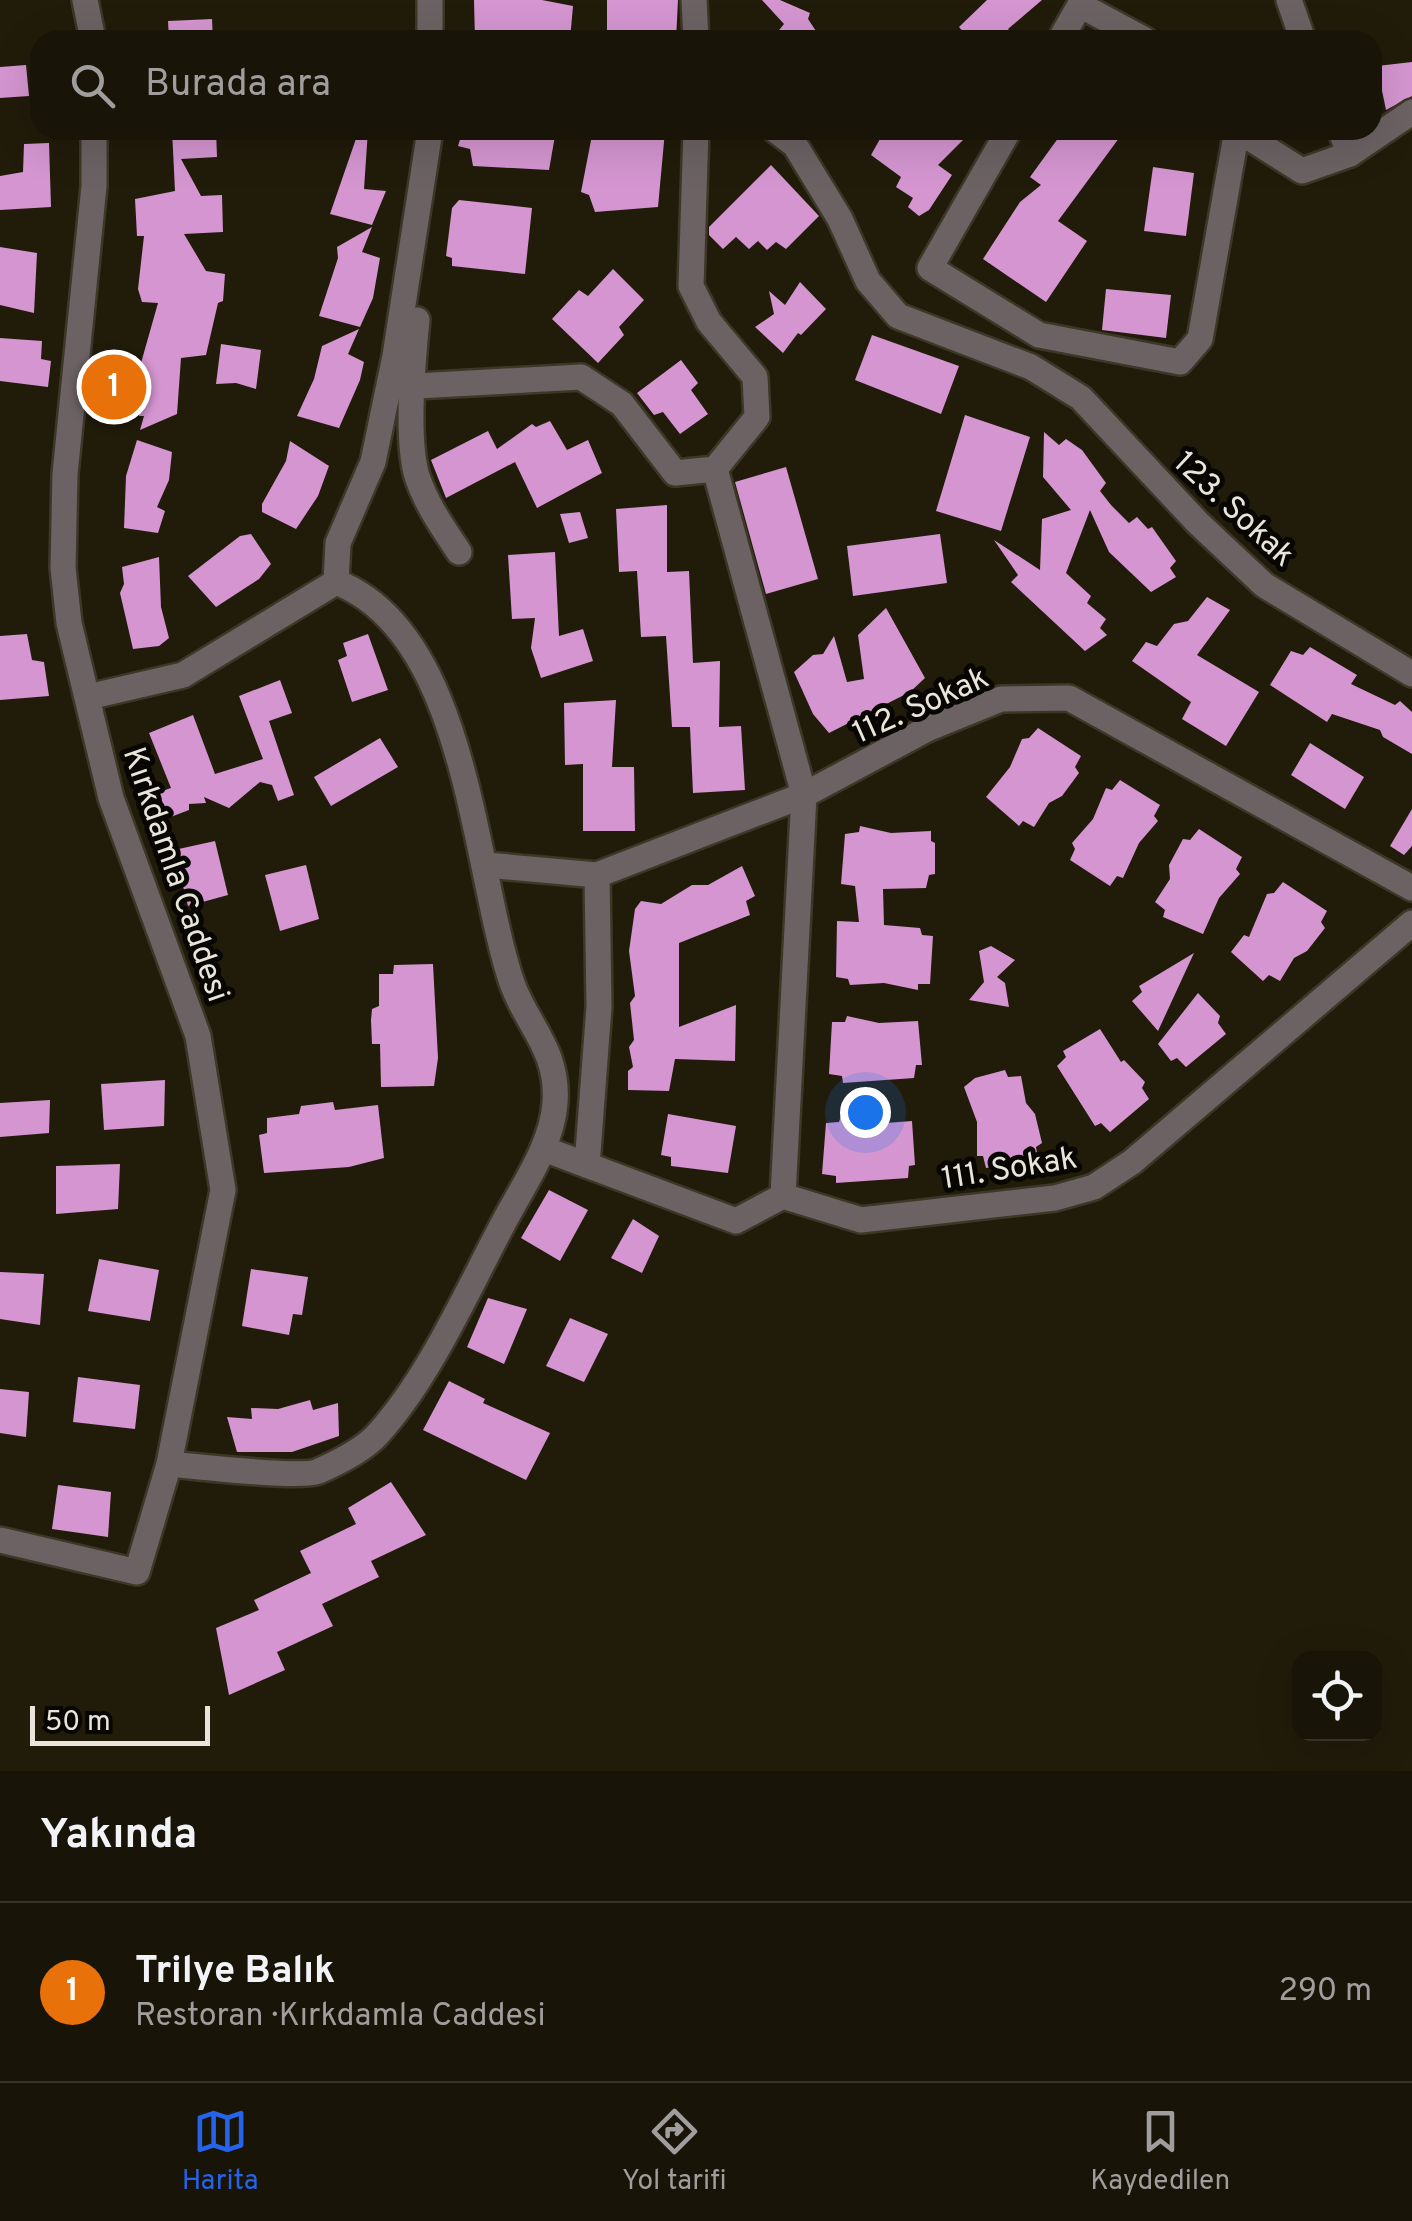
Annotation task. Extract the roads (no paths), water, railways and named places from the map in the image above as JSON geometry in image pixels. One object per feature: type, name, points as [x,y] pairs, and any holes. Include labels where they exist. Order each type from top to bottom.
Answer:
[{"type":"street","points":[[85,0],[91,30]]},
{"type":"street","points":[[430,0],[430,30]]},
{"type":"street","points":[[694,0],[696,30]]},
{"type":"street","points":[[1289,0],[1300,30]]},
{"type":"street","points":[[1066,30],[1080,5],[1126,30]]},
{"type":"street","points":[[1382,125],[1412,112]]},
{"type":"street","name":"Kırkdamla Caddesi","points":[[0,1540],[137,1572],[168,1464],[223,1190],[198,1036],[112,798],[69,623],[62,568],[66,474],[94,186],[94,140]]},
{"type":"street","points":[[336,582],[338,543],[373,462],[430,140]]},
{"type":"street","points":[[430,140],[412,370],[416,386],[416,474],[436,517],[459,552]]},
{"type":"street","points":[[416,386],[581,376],[622,404],[674,473],[715,469],[757,418],[754,378],[709,322],[691,286],[696,140]]},
{"type":"street","name":"123. Sokak","points":[[789,140],[840,218],[868,281],[898,316],[1032,367],[1080,398],[1198,523],[1264,585],[1412,674]]},
{"type":"street","points":[[1003,140],[930,268],[1039,335],[1180,362],[1200,340],[1235,140]]},
{"type":"street","points":[[1253,140],[1302,171],[1345,142]]},
{"type":"street","points":[[1032,367],[1039,335]]},
{"type":"street","points":[[544,1149],[736,1221],[783,1196],[804,794],[715,469]]},
{"type":"street","points":[[88,697],[183,674],[336,582]]},
{"type":"street","points":[[168,1464],[315,1474],[376,1437],[452,1325],[544,1149],[556,1102],[546,1044],[513,985],[466,779],[428,679],[389,613],[357,590],[336,582]]},
{"type":"street","name":"112. Sokak","points":[[486,865],[596,875],[804,794],[927,729],[1000,699],[1070,698],[1412,888]]},
{"type":"street","points":[[586,1165],[598,1007],[596,875]]},
{"type":"street","name":"111. Sokak","points":[[783,1196],[861,1220],[1055,1198],[1094,1187],[1132,1162],[1412,922]]},
{"type":"place","name":"Trilye Balık","points":[[114,387]]}]
